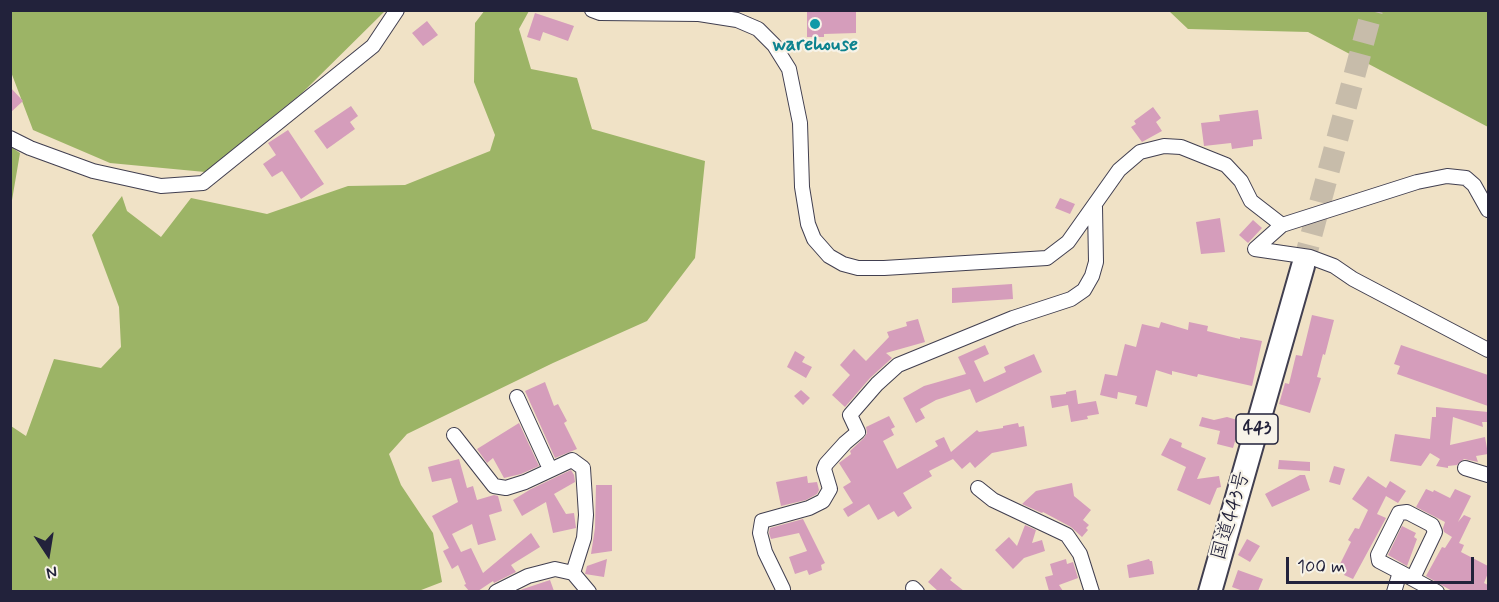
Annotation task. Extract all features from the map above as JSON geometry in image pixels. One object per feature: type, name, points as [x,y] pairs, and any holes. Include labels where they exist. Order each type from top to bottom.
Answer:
[{"type":"highway","name":"国道443号","points":[[1210,591],[1303,267]]},
{"type":"street","points":[[10,138],[30,148],[93,171],[161,186],[203,183],[373,46],[397,10]]},
{"type":"street","points":[[592,10],[600,13],[699,14],[737,20],[758,29],[774,45],[789,69],[800,123],[802,188],[808,224],[814,239],[830,256],[843,264],[858,268],[884,268],[1000,263],[1047,258],[1068,242],[1095,207],[1119,170],[1140,152],[1164,146],[1181,147],[1226,165],[1241,181],[1251,201],[1282,225]]},
{"type":"street","points":[[1488,210],[1474,185],[1466,178],[1447,176],[1418,182],[1282,225],[1255,249],[1310,257],[1334,266],[1384,296],[1488,350]]},
{"type":"street","points":[[782,591],[765,552],[760,533],[762,521],[809,508],[823,501],[830,489],[824,469],[826,464],[858,432],[850,415],[877,384],[898,365],[1013,318],[1071,299],[1084,290],[1092,276],[1095,262],[1095,207]]},
{"type":"street","points":[[516,397],[550,469]]},
{"type":"street","points":[[454,435],[494,486],[506,488],[525,482],[572,460],[583,468],[586,515],[584,538],[577,567],[573,573]]},
{"type":"street","points":[[1465,468],[1488,475]]},
{"type":"street","points":[[978,488],[993,500],[1067,536],[1080,554],[1092,591]]},
{"type":"street","points":[[1394,591],[1407,575],[1435,532],[1432,525],[1407,512],[1399,513],[1378,555],[1379,561],[1407,575],[1437,591]]},
{"type":"street","points":[[496,591],[528,576],[555,569],[573,573],[589,591]]},
{"type":"green space","points":[[485,10],[529,11],[519,29],[531,69],[577,78],[592,129],[705,161],[695,258],[647,321],[553,363],[407,434],[389,454],[401,485],[433,533],[442,582],[416,592],[11,591],[11,426],[26,436],[54,359],[101,368],[121,347],[119,307],[92,235],[122,196],[127,211],[161,237],[191,198],[267,214],[348,186],[405,185],[490,151],[495,135],[474,82],[475,23]]},
{"type":"green space","points":[[11,11],[385,11],[302,93],[205,172],[110,163],[33,130],[11,72]]},
{"type":"green space","points":[[1169,11],[1488,11],[1488,127],[1308,32],[1188,29]]},
{"type":"green space","points":[[11,147],[20,153],[11,206]]},
{"type":"building","points":[[807,10],[856,10],[856,33],[807,37]]},
{"type":"building","points":[[535,13],[574,26],[568,41],[543,32],[540,41],[527,37]]},
{"type":"building","points":[[427,21],[438,35],[423,46],[412,33]]},
{"type":"building","points":[[10,87],[23,101],[10,113]]},
{"type":"building","points":[[351,106],[358,116],[350,122],[355,129],[327,149],[314,131]]},
{"type":"building","points":[[1153,107],[1161,118],[1156,122],[1162,131],[1142,142],[1131,127],[1136,124],[1134,121]]},
{"type":"building","points":[[1258,110],[1262,139],[1253,140],[1253,146],[1232,149],[1231,143],[1204,146],[1201,123],[1220,121],[1219,115]]},
{"type":"building","points":[[288,130],[324,184],[301,199],[282,171],[272,177],[263,164],[276,155],[268,143]]},
{"type":"building","points":[[1060,198],[1075,204],[1070,214],[1055,208]]},
{"type":"building","points":[[1220,218],[1225,252],[1201,254],[1196,222]]},
{"type":"building","points":[[1253,220],[1262,228],[1248,243],[1239,235]]},
{"type":"building","points":[[1012,284],[1013,299],[952,303],[952,288]]},
{"type":"building","points":[[1312,315],[1334,320],[1317,377],[1321,378],[1310,413],[1279,404],[1285,383],[1289,384],[1296,355],[1302,356]]},
{"type":"building","points":[[918,319],[925,342],[886,353],[892,358],[870,378],[845,407],[832,395],[850,375],[840,365],[854,349],[866,361],[889,337],[887,332],[907,326],[906,322]]},
{"type":"building","points":[[1161,322],[1188,330],[1189,322],[1208,326],[1207,331],[1240,339],[1240,337],[1262,341],[1252,386],[1198,374],[1197,377],[1172,371],[1172,375],[1156,370],[1147,407],[1135,404],[1137,396],[1118,392],[1117,399],[1100,395],[1105,374],[1117,376],[1125,344],[1136,347],[1142,324],[1159,328]]},
{"type":"building","points":[[985,345],[989,354],[974,361],[984,382],[1006,372],[1004,367],[1034,354],[1042,372],[976,403],[970,389],[936,400],[920,409],[925,418],[916,423],[903,398],[924,386],[966,374],[958,357]]},
{"type":"building","points":[[1401,345],[1488,375],[1488,406],[1397,374],[1400,366],[1394,364]]},
{"type":"building","points":[[795,351],[805,357],[802,362],[812,367],[806,378],[787,367]]},
{"type":"building","points":[[545,382],[554,406],[558,404],[567,421],[564,423],[577,449],[555,458],[525,391]]},
{"type":"building","points":[[801,390],[810,398],[803,405],[794,396]]},
{"type":"building","points":[[1076,390],[1078,404],[1096,401],[1099,414],[1071,422],[1068,405],[1052,408],[1050,396]]},
{"type":"building","points":[[1436,407],[1488,412],[1488,422],[1482,422],[1483,427],[1453,417],[1450,445],[1485,437],[1488,454],[1476,456],[1478,462],[1464,459],[1448,468],[1436,466],[1440,459],[1430,453],[1421,466],[1390,461],[1395,434],[1430,439],[1432,417],[1436,417]]},
{"type":"building","points":[[889,416],[895,427],[891,429],[894,435],[883,441],[897,469],[938,446],[935,441],[944,437],[951,452],[977,430],[979,432],[1003,428],[1003,426],[1018,423],[1019,427],[1024,426],[1027,446],[992,453],[975,468],[970,462],[962,469],[953,459],[929,471],[932,476],[903,493],[912,508],[898,517],[894,511],[878,520],[869,504],[848,517],[843,509],[853,503],[843,487],[851,482],[839,463],[851,454],[850,451],[864,438],[867,433],[866,427]]},
{"type":"building","points":[[1202,417],[1214,420],[1227,417],[1241,421],[1233,448],[1217,444],[1220,431],[1199,426]]},
{"type":"building","points":[[519,423],[539,466],[504,478],[493,458],[487,463],[477,449]]},
{"type":"building","points":[[1170,438],[1182,443],[1181,447],[1206,458],[1197,479],[1219,476],[1221,487],[1217,488],[1210,505],[1177,490],[1186,467],[1161,455]]},
{"type":"building","points":[[459,459],[467,488],[473,486],[477,500],[498,496],[502,511],[489,515],[496,540],[478,545],[472,524],[452,534],[461,552],[471,548],[483,573],[531,533],[540,547],[511,565],[516,572],[494,583],[493,581],[478,591],[469,591],[464,585],[466,584],[458,565],[452,569],[443,551],[449,548],[432,516],[458,502],[451,478],[432,482],[428,467]]},
{"type":"building","points":[[1279,460],[1310,462],[1310,471],[1278,469]]},
{"type":"building","points":[[1334,466],[1345,469],[1340,485],[1329,482]]},
{"type":"building","points":[[571,470],[575,482],[554,494],[566,514],[574,513],[576,528],[553,533],[546,502],[522,516],[513,500]]},
{"type":"building","points":[[1300,475],[1305,475],[1310,490],[1272,507],[1265,494]]},
{"type":"building","points":[[807,476],[808,483],[817,482],[819,490],[817,494],[806,500],[781,506],[776,482]]},
{"type":"building","points":[[1368,476],[1386,488],[1390,481],[1406,491],[1398,503],[1386,496],[1377,514],[1386,518],[1353,579],[1344,575],[1347,570],[1339,566],[1351,542],[1348,540],[1355,528],[1359,529],[1368,510],[1352,499]]},
{"type":"building","points":[[1072,483],[1074,496],[1091,510],[1083,520],[1089,525],[1082,537],[1071,527],[1022,504],[1036,491]]},
{"type":"building","points":[[596,485],[612,485],[612,551],[591,554],[595,528]]},
{"type":"building","points":[[1426,489],[1433,492],[1434,490],[1450,498],[1455,489],[1471,496],[1458,522],[1464,515],[1471,518],[1459,543],[1464,545],[1461,552],[1488,566],[1484,583],[1488,585],[1488,591],[1452,591],[1426,576],[1442,547],[1445,548],[1452,537],[1444,532],[1445,522],[1416,507]]},
{"type":"building","points":[[803,519],[825,563],[821,565],[822,570],[809,575],[807,570],[795,574],[789,557],[807,551],[799,533],[771,539],[769,533],[770,528]]},
{"type":"building","points":[[1025,525],[1036,530],[1032,543],[1042,540],[1045,551],[1024,558],[1013,569],[995,550],[1009,537],[1017,546]]},
{"type":"building","points":[[1402,526],[1416,533],[1414,537],[1417,539],[1407,566],[1388,555]]},
{"type":"building","points":[[1247,539],[1260,546],[1250,562],[1238,555]]},
{"type":"building","points":[[607,559],[604,577],[585,574],[587,566]]},
{"type":"building","points":[[1066,559],[1067,564],[1073,562],[1078,578],[1059,585],[1063,591],[1049,591],[1045,577],[1053,575],[1050,564]]},
{"type":"building","points":[[1149,559],[1152,561],[1154,574],[1129,578],[1127,565]]},
{"type":"building","points":[[941,568],[952,578],[950,580],[964,591],[938,591],[928,582]]},
{"type":"building","points":[[1238,570],[1263,579],[1258,591],[1243,591],[1232,587]]},
{"type":"building","points":[[550,580],[554,591],[519,591],[523,589]]},
{"type":"tunnel","points":[[1303,266],[1372,10]]},
{"type":"place","name":"warehouse","points":[[815,24]]}]
